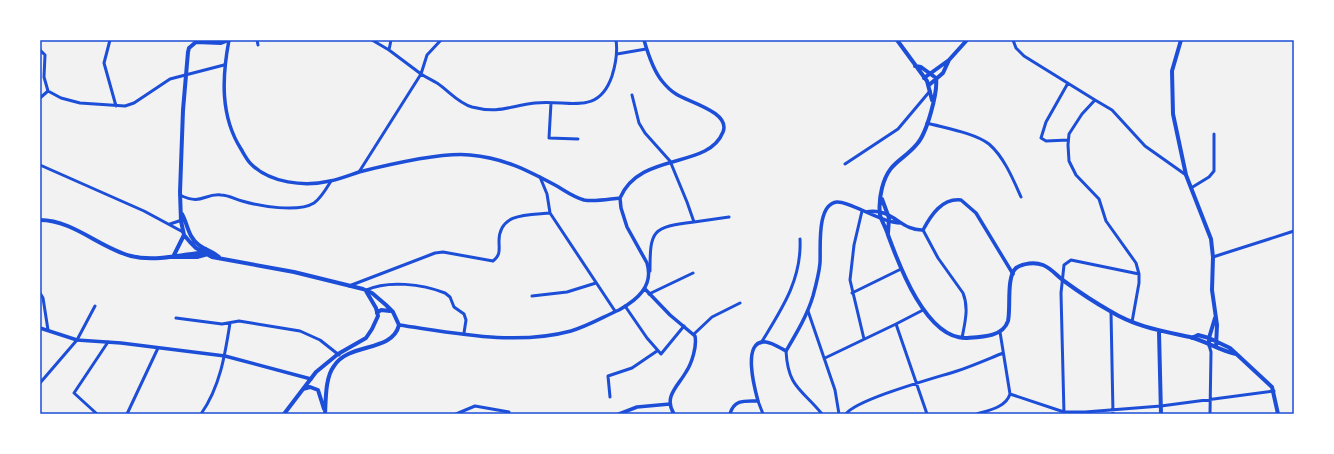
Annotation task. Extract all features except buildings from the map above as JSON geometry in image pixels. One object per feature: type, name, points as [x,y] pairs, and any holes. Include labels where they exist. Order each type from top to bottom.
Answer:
[{"type":"main road","points":[[229,40],[221,43],[200,41],[196,42],[189,48],[184,96],[180,196],[184,234],[196,248],[220,258],[294,272],[365,291],[380,299],[393,312],[399,326],[397,332],[390,340],[340,356],[331,373],[328,385],[325,414]]},
{"type":"main road","points":[[897,40],[929,85],[933,101]]},
{"type":"main road","points":[[967,40],[950,60],[936,81],[933,101],[925,131],[916,145],[896,161],[891,167],[883,186],[881,196],[880,211],[882,219],[901,269],[913,295],[923,310],[948,333],[962,338],[1000,332],[1006,326],[1008,321],[1010,282],[1012,274],[1016,268],[1023,265],[1038,264],[1048,268],[1061,279],[1111,312],[1132,322],[1158,332],[1192,338],[1236,354]]},
{"type":"main road","points":[[1181,40],[1172,71],[1171,85],[1175,126],[1190,188],[1210,231],[1213,257],[1212,290],[1216,318],[1216,347]]},
{"type":"main road","points":[[924,78],[932,74],[950,60]]},
{"type":"main road","points":[[915,66],[932,74],[936,81]]},
{"type":"main road","points":[[929,85],[936,81]]},
{"type":"main road","points":[[881,196],[888,214],[888,234]]},
{"type":"main road","points":[[40,220],[57,222],[130,255],[148,258],[198,257],[207,252]]},
{"type":"main road","points":[[182,220],[193,239],[207,252]]},
{"type":"main road","points":[[174,255],[184,234]]},
{"type":"main road","points":[[169,257],[174,255],[207,252]]},
{"type":"main road","points":[[284,414],[316,372],[365,338],[372,330],[377,313],[374,303],[365,291]]},
{"type":"main road","points":[[377,313],[384,309],[393,312]]},
{"type":"main road","points":[[1209,345],[1209,338],[1216,318]]},
{"type":"main road","points":[[1158,332],[1161,414]]},
{"type":"main road","points":[[1192,338],[1198,335],[1217,340],[1230,348],[1269,384],[1274,391],[1278,414]]},
{"type":"main road","points":[[365,338],[369,346]]},
{"type":"main road","points":[[303,389],[312,387],[320,392],[325,414]]},
{"type":"street","points":[[110,40],[104,63],[116,106]]},
{"type":"street","points":[[229,40],[224,65],[224,97],[228,123],[235,140],[250,164],[272,178],[305,184],[331,181],[359,172],[434,157],[467,154],[493,157],[510,162],[571,195],[585,200],[620,198]]},
{"type":"street","points":[[257,40],[258,45]]},
{"type":"street","points":[[372,40],[389,50],[421,74],[436,82],[460,102],[478,108],[502,110],[519,105],[588,102],[599,98],[609,83],[617,54],[616,40]]},
{"type":"street","points":[[389,50],[391,40]]},
{"type":"street","points":[[359,172],[421,74],[423,64],[428,55],[441,40]]},
{"type":"street","points":[[644,40],[646,49],[659,77],[675,93],[718,115],[724,124],[721,136],[709,149],[637,175],[625,187],[620,198],[621,208],[627,227],[650,271]]},
{"type":"street","points":[[1013,40],[1019,52],[1112,110],[1145,146],[1186,175]]},
{"type":"street","points":[[617,54],[646,49]]},
{"type":"street","points":[[40,50],[45,55],[44,77],[48,91]]},
{"type":"street","points":[[48,91],[71,101],[116,106],[134,103],[170,80],[224,65]]},
{"type":"street","points":[[1068,83],[1046,122],[1041,138],[1046,142],[1068,140]]},
{"type":"street","points":[[40,98],[48,91]]},
{"type":"street","points":[[845,164],[898,129],[930,91]]},
{"type":"street","points":[[632,95],[637,118],[642,128],[670,162],[694,222]]},
{"type":"street","points":[[1095,100],[1076,121],[1068,140],[1069,161],[1072,171],[1099,199],[1106,221],[1136,263],[1139,274],[1132,322]]},
{"type":"street","points":[[551,103],[549,138],[578,139]]},
{"type":"street","points":[[927,123],[977,138],[989,144],[1003,161],[1021,197]]},
{"type":"street","points":[[1190,188],[1209,177],[1214,171],[1214,134]]},
{"type":"street","points":[[40,165],[170,224],[184,234]]},
{"type":"street","points":[[540,177],[547,194],[550,213],[615,311]]},
{"type":"street","points":[[180,196],[187,199],[201,200],[222,195],[262,207],[303,206],[312,204],[318,200],[331,181]]},
{"type":"street","points":[[923,230],[936,208],[952,201],[961,200],[976,213],[1012,274]]},
{"type":"street","points":[[822,414],[792,381],[787,367],[786,351],[808,311],[816,285],[820,261],[821,228],[827,210],[833,203],[840,202],[889,222],[923,230],[934,252],[960,288],[966,299],[967,309],[962,338]]},
{"type":"street","points":[[864,212],[880,211],[888,214],[901,224]]},
{"type":"street","points":[[864,212],[852,256],[850,280],[864,339]]},
{"type":"street","points":[[348,286],[435,253],[443,252],[493,261],[499,255],[500,232],[506,223],[516,216],[550,213]]},
{"type":"street","points":[[399,326],[515,337],[555,335],[588,325],[625,306],[645,289],[650,271],[650,244],[653,235],[664,227],[729,217]]},
{"type":"street","points":[[170,224],[182,220]]},
{"type":"street","points":[[1213,257],[1294,231]]},
{"type":"street","points":[[763,414],[752,377],[751,363],[755,348],[761,343],[790,294],[798,271],[800,239]]},
{"type":"street","points":[[1064,413],[1061,279],[1064,265],[1071,260],[1139,274]]},
{"type":"street","points":[[852,293],[901,269]]},
{"type":"street","points":[[649,294],[694,273]]},
{"type":"street","points":[[532,296],[567,292],[596,283]]},
{"type":"street","points":[[365,291],[377,286],[393,284],[408,285],[445,293],[450,297],[454,307],[464,314],[466,320],[464,333]]},
{"type":"street","points":[[645,289],[670,315],[694,334],[695,344],[689,367],[671,394],[670,404],[674,414]]},
{"type":"street","points":[[40,293],[43,298],[48,330]]},
{"type":"street","points":[[694,334],[712,317],[740,303]]},
{"type":"street","points":[[40,383],[77,340],[95,306]]},
{"type":"street","points":[[625,306],[657,351],[662,354],[684,326]]},
{"type":"street","points":[[825,358],[923,310]]},
{"type":"street","points":[[808,311],[825,358],[836,395],[839,414]]},
{"type":"street","points":[[1111,312],[1112,413]]},
{"type":"street","points":[[176,318],[222,324],[239,321],[300,331],[320,340],[340,356]]},
{"type":"street","points":[[201,414],[211,398],[225,356],[230,323]]},
{"type":"street","points":[[896,324],[927,414]]},
{"type":"street","points":[[40,328],[77,340],[108,342],[225,356],[311,378]]},
{"type":"street","points":[[978,414],[1001,405],[1008,399],[1010,394],[1010,385],[1000,332]]},
{"type":"street","points":[[97,414],[74,393],[108,342]]},
{"type":"street","points":[[761,343],[770,344],[786,351]]},
{"type":"street","points":[[1209,345],[1211,352],[1209,400],[1210,414]]},
{"type":"street","points":[[1211,352],[1216,347]]},
{"type":"street","points":[[127,414],[158,348]]},
{"type":"street","points":[[610,397],[608,376],[632,368],[657,351]]},
{"type":"street","points":[[846,414],[849,410],[863,403],[1003,353]]},
{"type":"street","points":[[1010,394],[1064,413],[1112,413],[1274,391]]},
{"type":"street","points":[[730,414],[733,406],[737,402],[758,401]]},
{"type":"street","points":[[619,414],[637,407],[670,404]]},
{"type":"street","points":[[456,414],[475,406],[509,412]]}]
